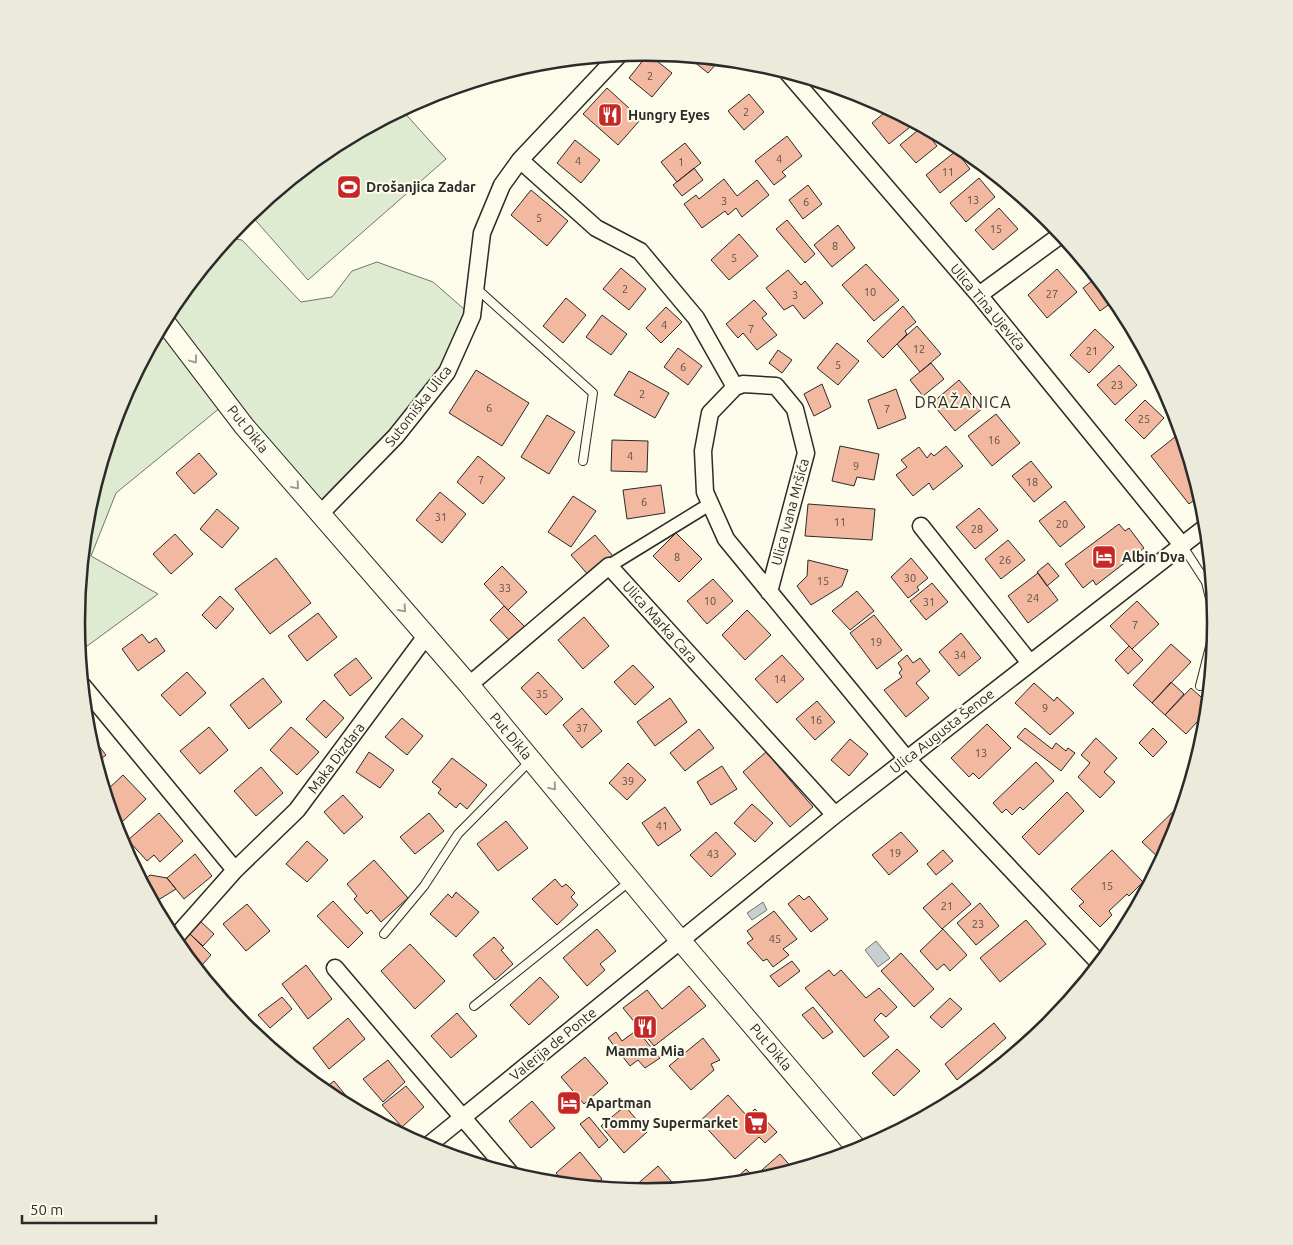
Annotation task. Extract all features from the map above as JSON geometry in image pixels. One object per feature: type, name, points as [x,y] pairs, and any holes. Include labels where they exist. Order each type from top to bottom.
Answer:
[{"type":"street","name":"Sutomiška Ulica","points":[[320,514],[396,436],[448,372],[472,316],[482,233],[502,185],[520,160],[612,62]]},
{"type":"street","name":"Ulica Tina Ujevića","points":[[795,81],[979,295],[1182,545]]},
{"type":"street","points":[[520,160],[596,228],[640,251],[696,318],[735,387]]},
{"type":"street","points":[[979,295],[1055,239]]},
{"type":"street","name":"Put Dikla","points":[[169,328],[244,426],[469,685],[680,940],[853,1144]]},
{"type":"street","name":"Ulica Ivana Mršića","points":[[769,592],[806,453],[794,409],[776,386],[743,384],[735,387],[710,413],[703,451],[704,492],[726,539],[769,592],[906,758],[1095,959]]},
{"type":"street","points":[[469,685],[609,566],[710,504]]},
{"type":"street","points":[[921,526],[1030,663]]},
{"type":"street","name":"Ulica Augusta Šenoe","points":[[680,940],[906,758],[1200,531]]},
{"type":"street","name":"Ulica Marka Cara","points":[[609,566],[835,815]]},
{"type":"street","name":"Maka Dizdara","points":[[180,933],[234,870],[296,810],[426,636]]},
{"type":"street","points":[[90,694],[234,870]]},
{"type":"street","name":"Valerija de Ponte","points":[[433,1141],[680,940]]},
{"type":"street","points":[[335,968],[504,1166]]},
{"type":"lane","points":[[476,288],[592,393],[583,461]]},
{"type":"lane","points":[[1182,545],[1207,586]]},
{"type":"lane","points":[[1200,686],[1207,658]]},
{"type":"lane","points":[[384,934],[424,886],[458,834],[531,760]]},
{"type":"lane","points":[[474,1006],[631,880]]},
{"type":"green space","name":"Drošanjica Zadar","points":[[407,115],[446,159],[308,280],[256,221],[305,177],[335,156],[366,136]]},
{"type":"green space","points":[[237,239],[242,240],[301,302],[332,297],[352,271],[377,262],[433,282],[472,316],[447,372],[320,514],[226,403],[116,493],[91,556],[158,594],[86,647],[86,586],[90,549],[104,477],[115,442],[143,374],[160,342],[201,281]]},
{"type":"green space","points":[[1047,1015],[1017,1044],[1010,1048]]},
{"type":"shaded area","points":[[763,902],[767,910],[752,920],[747,913]]},
{"type":"shaded area","points":[[876,941],[890,958],[878,967],[865,950]]},
{"type":"building","points":[[642,61],[657,61],[672,73],[652,97],[629,78]]},
{"type":"building","points":[[696,63],[715,65],[708,73]]},
{"type":"building","points":[[607,88],[641,119],[618,145],[583,114]]},
{"type":"building","points":[[749,94],[764,112],[744,130],[728,111]]},
{"type":"building","points":[[883,114],[910,127],[889,144],[872,123]]},
{"type":"building","points":[[917,131],[931,139],[937,146],[916,163],[900,145]]},
{"type":"building","points":[[787,136],[802,156],[782,172],[786,176],[774,185],[755,161]]},
{"type":"building","points":[[575,140],[600,160],[581,183],[557,163]]},
{"type":"building","points":[[685,143],[701,163],[677,182],[661,162]]},
{"type":"building","points":[[953,153],[962,159],[970,169],[940,193],[926,175]]},
{"type":"building","points":[[694,168],[703,180],[682,196],[673,185]]},
{"type":"building","points":[[979,178],[995,197],[966,222],[950,203]]},
{"type":"building","points":[[724,179],[737,196],[757,180],[769,195],[742,217],[736,208],[728,215],[725,211],[702,228],[684,204],[696,195],[699,199]]},
{"type":"building","points":[[808,185],[822,204],[803,219],[789,200]]},
{"type":"building","points":[[531,190],[568,221],[547,246],[511,215]]},
{"type":"building","points":[[999,208],[1018,229],[993,250],[975,230]]},
{"type":"building","points":[[787,220],[815,254],[805,263],[776,229]]},
{"type":"building","points":[[838,225],[855,248],[832,267],[814,245]]},
{"type":"building","points":[[739,234],[758,256],[729,280],[711,260]]},
{"type":"building","points":[[866,264],[899,300],[874,321],[842,285]]},
{"type":"building","points":[[621,268],[646,289],[629,310],[603,289]]},
{"type":"building","points":[[1057,269],[1077,292],[1047,318],[1028,295]]},
{"type":"building","points":[[788,270],[801,285],[805,281],[823,303],[804,319],[793,305],[784,310],[766,288]]},
{"type":"building","points":[[1092,281],[1109,305],[1100,311],[1083,288]]},
{"type":"building","points":[[566,298],[586,315],[563,343],[543,326]]},
{"type":"building","points":[[754,300],[767,314],[762,318],[777,335],[757,350],[743,333],[738,338],[726,324]]},
{"type":"building","points":[[903,306],[916,322],[905,331],[907,334],[883,358],[867,341]]},
{"type":"building","points":[[666,307],[682,322],[661,343],[646,328]]},
{"type":"building","points":[[602,315],[627,334],[611,355],[586,337]]},
{"type":"building","points":[[917,326],[941,354],[920,372],[897,344]]},
{"type":"building","points":[[1095,329],[1114,347],[1089,373],[1070,355]]},
{"type":"building","points":[[837,343],[859,361],[838,385],[817,368]]},
{"type":"building","points":[[678,348],[702,366],[688,385],[664,367]]},
{"type":"building","points":[[778,350],[792,360],[782,373],[769,363]]},
{"type":"building","points":[[931,363],[944,379],[923,396],[910,380]]},
{"type":"building","points":[[1119,365],[1137,385],[1115,405],[1097,385]]},
{"type":"building","points":[[476,370],[529,403],[502,446],[449,413]]},
{"type":"building","points":[[629,371],[669,393],[655,418],[614,395]]},
{"type":"building","points":[[959,380],[983,408],[955,431],[932,403]]},
{"type":"building","points":[[822,384],[831,407],[814,416],[804,394]]},
{"type":"building","points":[[896,389],[906,418],[878,429],[868,400]]},
{"type":"building","points":[[1145,400],[1164,418],[1144,439],[1125,420]]},
{"type":"building","points":[[996,414],[1020,443],[992,466],[968,436]]},
{"type":"building","points":[[547,415],[575,432],[549,474],[521,457]]},
{"type":"building","points":[[1176,436],[1194,500],[1189,504],[1151,456]]},
{"type":"building","points":[[612,440],[648,441],[647,472],[611,471]]},
{"type":"building","points":[[840,446],[879,454],[874,480],[857,477],[854,486],[832,481]]},
{"type":"building","points":[[946,446],[963,466],[933,490],[929,483],[913,496],[896,475],[907,467],[901,460],[919,447],[927,458],[931,453],[934,456]]},
{"type":"building","points":[[199,453],[217,474],[194,494],[176,473]]},
{"type":"building","points":[[478,456],[505,478],[483,504],[457,482]]},
{"type":"building","points":[[1031,461],[1052,487],[1034,502],[1012,476]]},
{"type":"building","points":[[661,485],[665,513],[627,519],[623,490]]},
{"type":"building","points":[[440,492],[466,514],[442,543],[416,520]]},
{"type":"building","points":[[573,496],[596,511],[571,547],[548,532]]},
{"type":"building","points":[[1065,501],[1085,527],[1060,547],[1039,521]]},
{"type":"building","points":[[808,504],[875,509],[872,540],[805,536]]},
{"type":"building","points":[[979,508],[998,530],[975,549],[956,527]]},
{"type":"building","points":[[217,509],[239,528],[222,548],[200,529]]},
{"type":"building","name":"Albin Dva","points":[[1119,524],[1125,531],[1129,528],[1144,548],[1096,585],[1093,580],[1083,588],[1065,564]]},
{"type":"building","points":[[676,533],[702,559],[679,582],[653,556]]},
{"type":"building","points":[[175,534],[193,554],[171,574],[153,554]]},
{"type":"building","points":[[595,535],[613,556],[589,576],[571,555]]},
{"type":"building","points":[[1008,540],[1025,560],[1001,579],[985,559]]},
{"type":"building","points":[[276,558],[311,603],[270,634],[235,589]]},
{"type":"building","points":[[911,558],[928,578],[917,587],[919,590],[908,598],[891,577]]},
{"type":"building","points":[[808,560],[848,570],[842,586],[811,605],[797,586],[807,576]]},
{"type":"building","points":[[1048,563],[1059,576],[1047,586],[1037,572]]},
{"type":"building","points":[[502,566],[527,592],[508,610],[484,584]]},
{"type":"building","points":[[1038,573],[1058,600],[1028,623],[1008,596]]},
{"type":"building","points":[[713,579],[733,601],[707,624],[687,601]]},
{"type":"building","points":[[932,583],[948,602],[926,620],[910,601]]},
{"type":"building","points":[[857,591],[874,611],[850,630],[832,611]]},
{"type":"building","points":[[220,596],[234,609],[216,629],[202,615]]},
{"type":"building","points":[[1137,601],[1159,624],[1132,649],[1110,626]]},
{"type":"building","points":[[504,606],[525,627],[510,641],[490,620]]},
{"type":"building","points":[[747,610],[771,635],[745,660],[722,635]]},
{"type":"building","points":[[318,613],[337,637],[307,661],[288,636]]},
{"type":"building","points":[[874,615],[902,650],[877,669],[850,633]]},
{"type":"building","points":[[584,617],[609,646],[583,669],[558,640]]},
{"type":"building","points":[[961,633],[981,658],[959,676],[939,652]]},
{"type":"building","points":[[142,634],[149,643],[156,638],[165,651],[138,671],[122,649]]},
{"type":"building","points":[[1171,644],[1191,662],[1152,703],[1133,685]]},
{"type":"building","points":[[1129,646],[1143,660],[1128,674],[1115,660]]},
{"type":"building","points":[[782,655],[804,679],[777,703],[755,679]]},
{"type":"building","points":[[907,655],[913,663],[920,658],[930,671],[916,683],[929,698],[906,717],[884,690],[902,677],[899,673],[902,669],[898,663]]},
{"type":"building","points":[[356,658],[372,678],[350,696],[334,675]]},
{"type":"building","points":[[633,665],[654,687],[635,705],[614,682]]},
{"type":"building","points":[[187,672],[206,693],[180,716],[161,695]]},
{"type":"building","points":[[538,672],[563,699],[546,715],[521,688]]},
{"type":"building","points":[[263,678],[282,702],[249,729],[230,705]]},
{"type":"building","points":[[1171,682],[1184,694],[1165,715],[1152,703]]},
{"type":"building","points":[[1034,683],[1054,701],[1057,697],[1074,713],[1050,735],[1015,703]]},
{"type":"building","points":[[1191,688],[1203,698],[1199,720],[1186,734],[1165,715]]},
{"type":"building","points":[[670,698],[687,722],[655,746],[637,722]]},
{"type":"building","points":[[324,700],[344,718],[326,738],[306,719]]},
{"type":"building","points":[[817,701],[835,722],[815,740],[796,719]]},
{"type":"building","points":[[582,708],[602,731],[582,748],[563,725]]},
{"type":"building","points":[[402,718],[423,736],[407,755],[385,737]]},
{"type":"building","points":[[987,724],[1011,748],[979,779],[973,773],[969,777],[951,758]]},
{"type":"building","points":[[209,727],[228,750],[200,774],[180,751]]},
{"type":"building","points":[[291,727],[319,752],[297,775],[270,750]]},
{"type":"building","points":[[1025,728],[1052,749],[1056,743],[1066,751],[1068,748],[1075,753],[1061,771],[1017,737]]},
{"type":"building","points":[[1153,728],[1167,742],[1153,757],[1139,743]]},
{"type":"building","points":[[699,729],[714,748],[685,771],[670,753]]},
{"type":"building","points":[[1096,738],[1117,758],[1104,772],[1115,782],[1100,798],[1078,777],[1090,763],[1081,755]]},
{"type":"building","points":[[850,739],[868,754],[849,776],[831,760]]},
{"type":"building","points":[[99,746],[106,755],[102,758]]},
{"type":"building","points":[[369,752],[394,770],[380,788],[356,772]]},
{"type":"building","points":[[766,752],[813,807],[790,827],[743,772]]},
{"type":"building","points":[[452,758],[487,785],[467,809],[460,803],[456,808],[438,793],[441,789],[432,782]]},
{"type":"building","points":[[1036,762],[1054,781],[1023,810],[1020,807],[1012,815],[1006,809],[1002,813],[993,803]]},
{"type":"building","points":[[628,763],[646,780],[627,800],[609,783]]},
{"type":"building","points":[[722,766],[737,789],[711,805],[697,782]]},
{"type":"building","points":[[261,767],[283,793],[256,816],[234,791]]},
{"type":"building","points":[[123,775],[146,799],[122,822],[110,787]]},
{"type":"building","points":[[1067,792],[1084,811],[1039,855],[1022,837]]},
{"type":"building","points":[[343,795],[363,817],[344,834],[324,812]]},
{"type":"building","points":[[752,804],[773,823],[755,842],[734,823]]},
{"type":"building","points":[[665,807],[681,830],[658,846],[642,823]]},
{"type":"building","points":[[1176,809],[1157,856],[1142,842]]},
{"type":"building","points":[[159,813],[183,841],[160,862],[154,855],[147,861],[129,839]]},
{"type":"building","points":[[429,813],[444,831],[415,854],[400,837]]},
{"type":"building","points":[[506,821],[528,848],[498,871],[477,844]]},
{"type":"building","points":[[716,832],[736,854],[711,877],[690,855]]},
{"type":"building","points":[[901,832],[918,851],[889,875],[872,855]]},
{"type":"building","points":[[307,841],[328,860],[307,882],[286,864]]},
{"type":"building","points":[[943,850],[953,861],[936,875],[927,864]]},
{"type":"building","points":[[1112,850],[1143,882],[1129,896],[1127,894],[1109,911],[1112,915],[1100,927],[1079,906],[1084,902],[1071,889]]},
{"type":"building","points":[[195,854],[212,876],[184,899],[167,878]]},
{"type":"building","points":[[374,860],[408,898],[381,922],[371,910],[367,914],[354,899],[357,896],[347,884]]},
{"type":"building","points":[[150,875],[167,878],[176,889],[158,900],[147,878]]},
{"type":"building","points":[[555,879],[562,887],[566,884],[575,893],[571,897],[578,905],[557,925],[532,899]]},
{"type":"building","points":[[952,883],[971,904],[942,929],[923,908]]},
{"type":"building","points":[[456,892],[479,912],[456,937],[430,914],[448,894],[452,898]]},
{"type":"building","points":[[799,895],[804,900],[809,896],[828,919],[811,932],[788,904]]},
{"type":"building","points":[[333,901],[363,933],[348,948],[317,916]]},
{"type":"building","points":[[980,903],[999,926],[976,945],[957,923]]},
{"type":"building","points":[[247,904],[270,931],[246,951],[223,924]]},
{"type":"building","points":[[774,911],[797,939],[783,949],[789,955],[773,967],[767,959],[763,961],[747,943],[753,939],[747,931]]},
{"type":"building","points":[[1026,920],[1046,944],[1000,982],[980,958]]},
{"type":"building","points":[[200,921],[214,934],[203,946],[190,934]]},
{"type":"building","points":[[597,929],[616,951],[600,964],[605,970],[587,986],[563,958]]},
{"type":"building","points":[[943,929],[967,955],[950,971],[944,964],[937,970],[920,951]]},
{"type":"building","points":[[190,934],[211,955],[202,965],[184,940]]},
{"type":"building","points":[[494,937],[504,948],[501,950],[513,964],[495,980],[473,955]]},
{"type":"building","points":[[410,944],[445,981],[415,1009],[381,971]]},
{"type":"building","points":[[901,953],[934,989],[914,1007],[881,971]]},
{"type":"building","points":[[792,961],[800,971],[779,987],[770,976]]},
{"type":"building","points":[[306,965],[332,999],[308,1019],[282,984]]},
{"type":"building","points":[[829,970],[834,976],[841,970],[866,998],[879,988],[897,1007],[886,1017],[881,1013],[874,1020],[889,1037],[864,1057],[805,988]]},
{"type":"building","points":[[540,977],[559,997],[529,1025],[510,1005]]},
{"type":"building","points":[[689,986],[706,1006],[654,1046],[623,1008],[647,990],[662,1009]]},
{"type":"building","points":[[282,997],[292,1009],[270,1028],[258,1015]]},
{"type":"building","points":[[950,998],[962,1009],[942,1028],[930,1017]]},
{"type":"building","points":[[813,1007],[833,1032],[823,1039],[802,1015]]},
{"type":"building","points":[[457,1013],[477,1036],[451,1058],[431,1036]]},
{"type":"building","points":[[348,1018],[365,1039],[329,1069],[313,1048]]},
{"type":"building","points":[[994,1023],[1006,1038],[957,1080],[945,1064]]},
{"type":"building","points":[[637,1030],[660,1058],[645,1068],[638,1060],[630,1066],[608,1038],[616,1032],[622,1041]]},
{"type":"building","points":[[703,1038],[720,1060],[711,1064],[714,1070],[691,1090],[669,1066]]},
{"type":"building","points":[[897,1049],[920,1071],[894,1096],[872,1073]]},
{"type":"building","points":[[585,1057],[608,1083],[584,1104],[561,1077]]},
{"type":"building","points":[[388,1060],[405,1082],[383,1102],[363,1079]]},
{"type":"building","points":[[334,1081],[347,1097],[335,1089],[329,1085]]},
{"type":"building","points":[[406,1086],[424,1107],[402,1127],[382,1105]]},
{"type":"building","points":[[728,1095],[747,1116],[755,1109],[777,1132],[765,1143],[759,1137],[735,1159],[700,1121]]},
{"type":"building","points":[[532,1101],[555,1128],[531,1148],[509,1121]]},
{"type":"building","points":[[625,1106],[647,1132],[624,1153],[601,1126]]},
{"type":"building","points":[[589,1117],[608,1140],[599,1148],[580,1124]]},
{"type":"building","points":[[580,1152],[602,1179],[599,1182],[573,1179],[559,1177],[556,1173]]},
{"type":"building","points":[[780,1154],[790,1165],[759,1172]]},
{"type":"building","points":[[658,1166],[673,1183],[646,1184],[638,1184]]},
{"type":"building","points":[[746,1169],[751,1174],[739,1176]]},
{"type":"place","name":"Hungry Eyes","points":[[610,115]]},
{"type":"place","name":"Drošanjica Zadar","points":[[349,187]]},
{"type":"place","name":"Albin Dva","points":[[1104,557]]},
{"type":"place","name":"Mamma Mia","points":[[645,1027]]},
{"type":"place","name":"Apartman","points":[[569,1103]]},
{"type":"place","name":"Tommy Supermarket","points":[[756,1123]]},
{"type":"district","name":"DRAŽANICA","points":[[963,402]]}]
